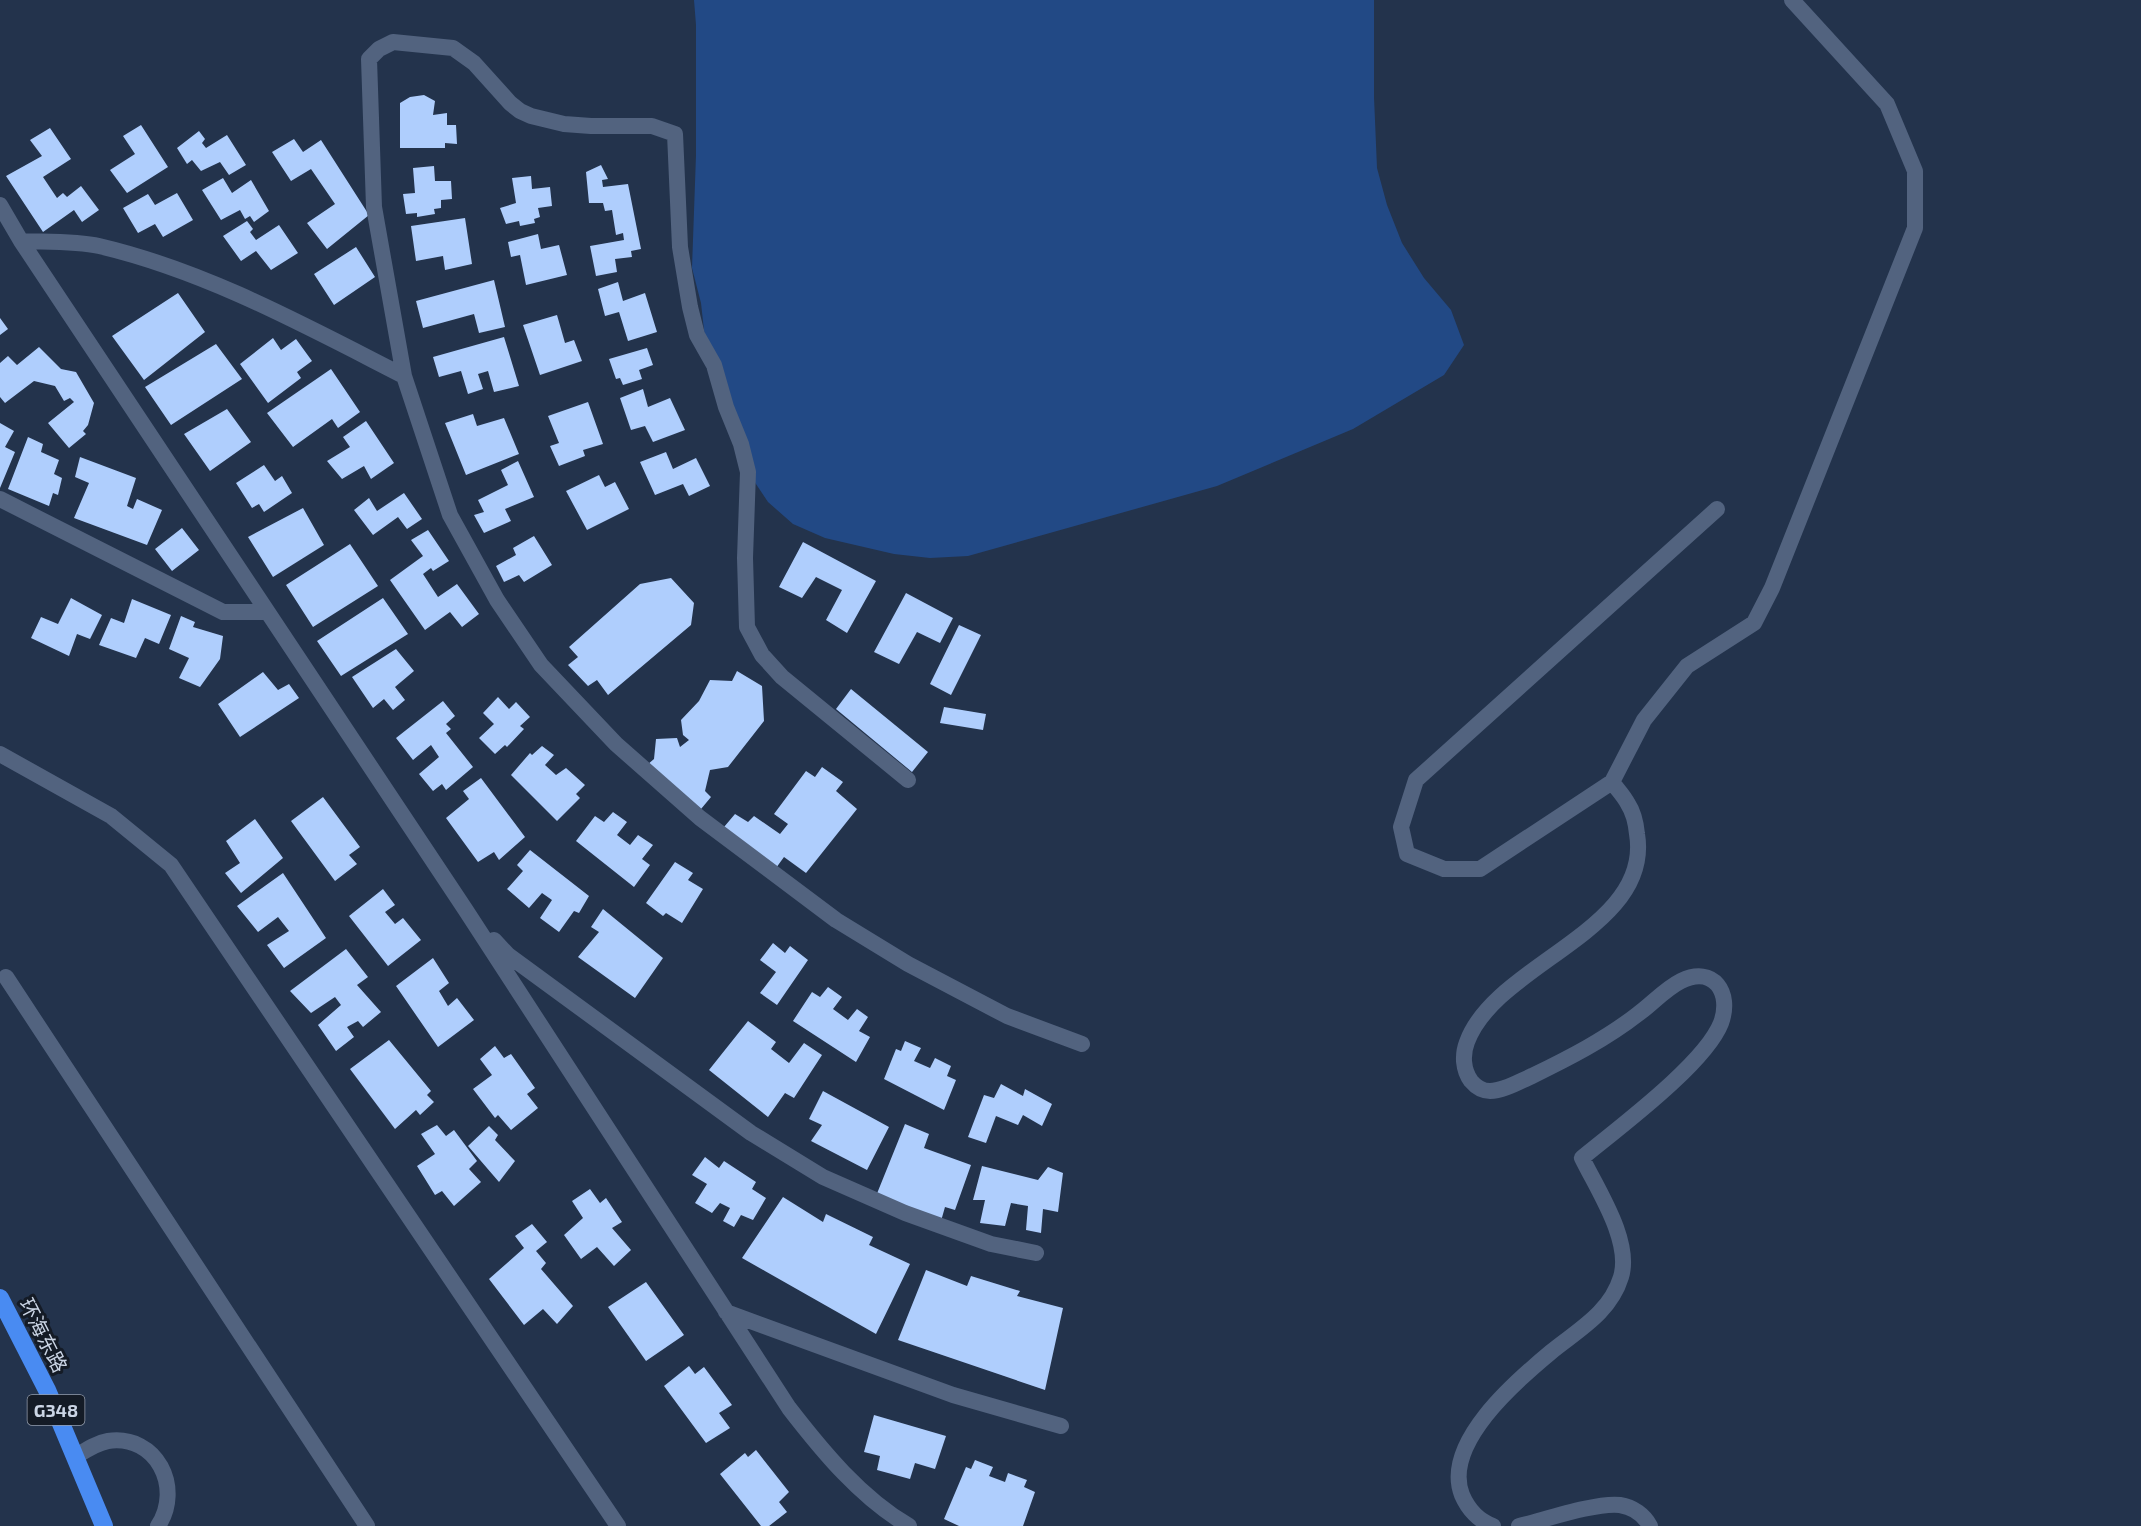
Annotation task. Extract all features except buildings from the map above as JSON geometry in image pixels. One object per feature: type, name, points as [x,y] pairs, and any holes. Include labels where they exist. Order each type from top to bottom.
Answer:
[{"type":"highway","name":"环海东路","points":[[0,1298],[47,1390],[104,1526]]},
{"type":"street","points":[[1717,509],[1416,780],[1401,827],[1407,854],[1444,869],[1480,869],[1612,783],[1644,720],[1687,666],[1754,623],[1772,588],[1915,228],[1915,171],[1887,104],[1791,0]]},
{"type":"street","points":[[908,780],[782,677],[762,655],[747,627],[745,558],[748,472],[741,444],[726,407],[714,365],[697,335],[690,307],[680,247],[675,134],[652,126],[591,126],[564,124],[538,118],[520,111],[510,103],[474,63],[453,48],[393,42],[379,49],[369,59],[374,207],[404,376],[450,515],[497,600],[541,664],[616,744],[700,819],[836,920],[908,964],[1007,1016],[1082,1044]]},
{"type":"street","points":[[0,206],[266,612],[465,909],[789,1408],[824,1453],[863,1491],[909,1526]]},
{"type":"street","points":[[21,241],[97,245],[182,271],[290,317],[404,376]]},
{"type":"street","points":[[0,499],[223,612],[266,612]]},
{"type":"street","points":[[0,754],[111,816],[171,865],[618,1526]]},
{"type":"street","points":[[1493,1526],[1475,1515],[1465,1502],[1460,1489],[1459,1473],[1470,1437],[1512,1387],[1553,1350],[1598,1315],[1611,1298],[1621,1278],[1623,1267],[1618,1236],[1582,1158],[1640,1111],[1684,1071],[1712,1039],[1723,1017],[1725,999],[1719,985],[1707,977],[1693,977],[1673,986],[1604,1038],[1521,1081],[1498,1090],[1488,1091],[1476,1086],[1467,1075],[1463,1061],[1465,1046],[1472,1029],[1484,1013],[1600,918],[1621,897],[1633,879],[1639,856],[1636,824],[1628,803],[1612,783]]},
{"type":"street","points":[[465,909],[508,955],[751,1133],[823,1177],[905,1213],[991,1244],[1036,1253]]},
{"type":"street","points":[[6,977],[367,1526]]},
{"type":"street","points":[[726,1312],[953,1395],[1061,1426]]},
{"type":"street","points":[[75,1457],[93,1445],[109,1441],[126,1442],[142,1448],[155,1458],[164,1472],[169,1490],[165,1522]]},
{"type":"street","points":[[1520,1526],[1584,1510],[1618,1505],[1632,1509],[1641,1515],[1650,1526]]},
{"type":"shaded area","points":[[694,0],[1374,0],[1377,168],[1387,205],[1402,243],[1424,278],[1451,310],[1464,345],[1444,375],[1353,429],[1217,486],[968,556],[930,558],[894,554],[825,538],[793,524],[768,502],[748,472],[709,375],[701,303],[692,268],[696,155]]}]
